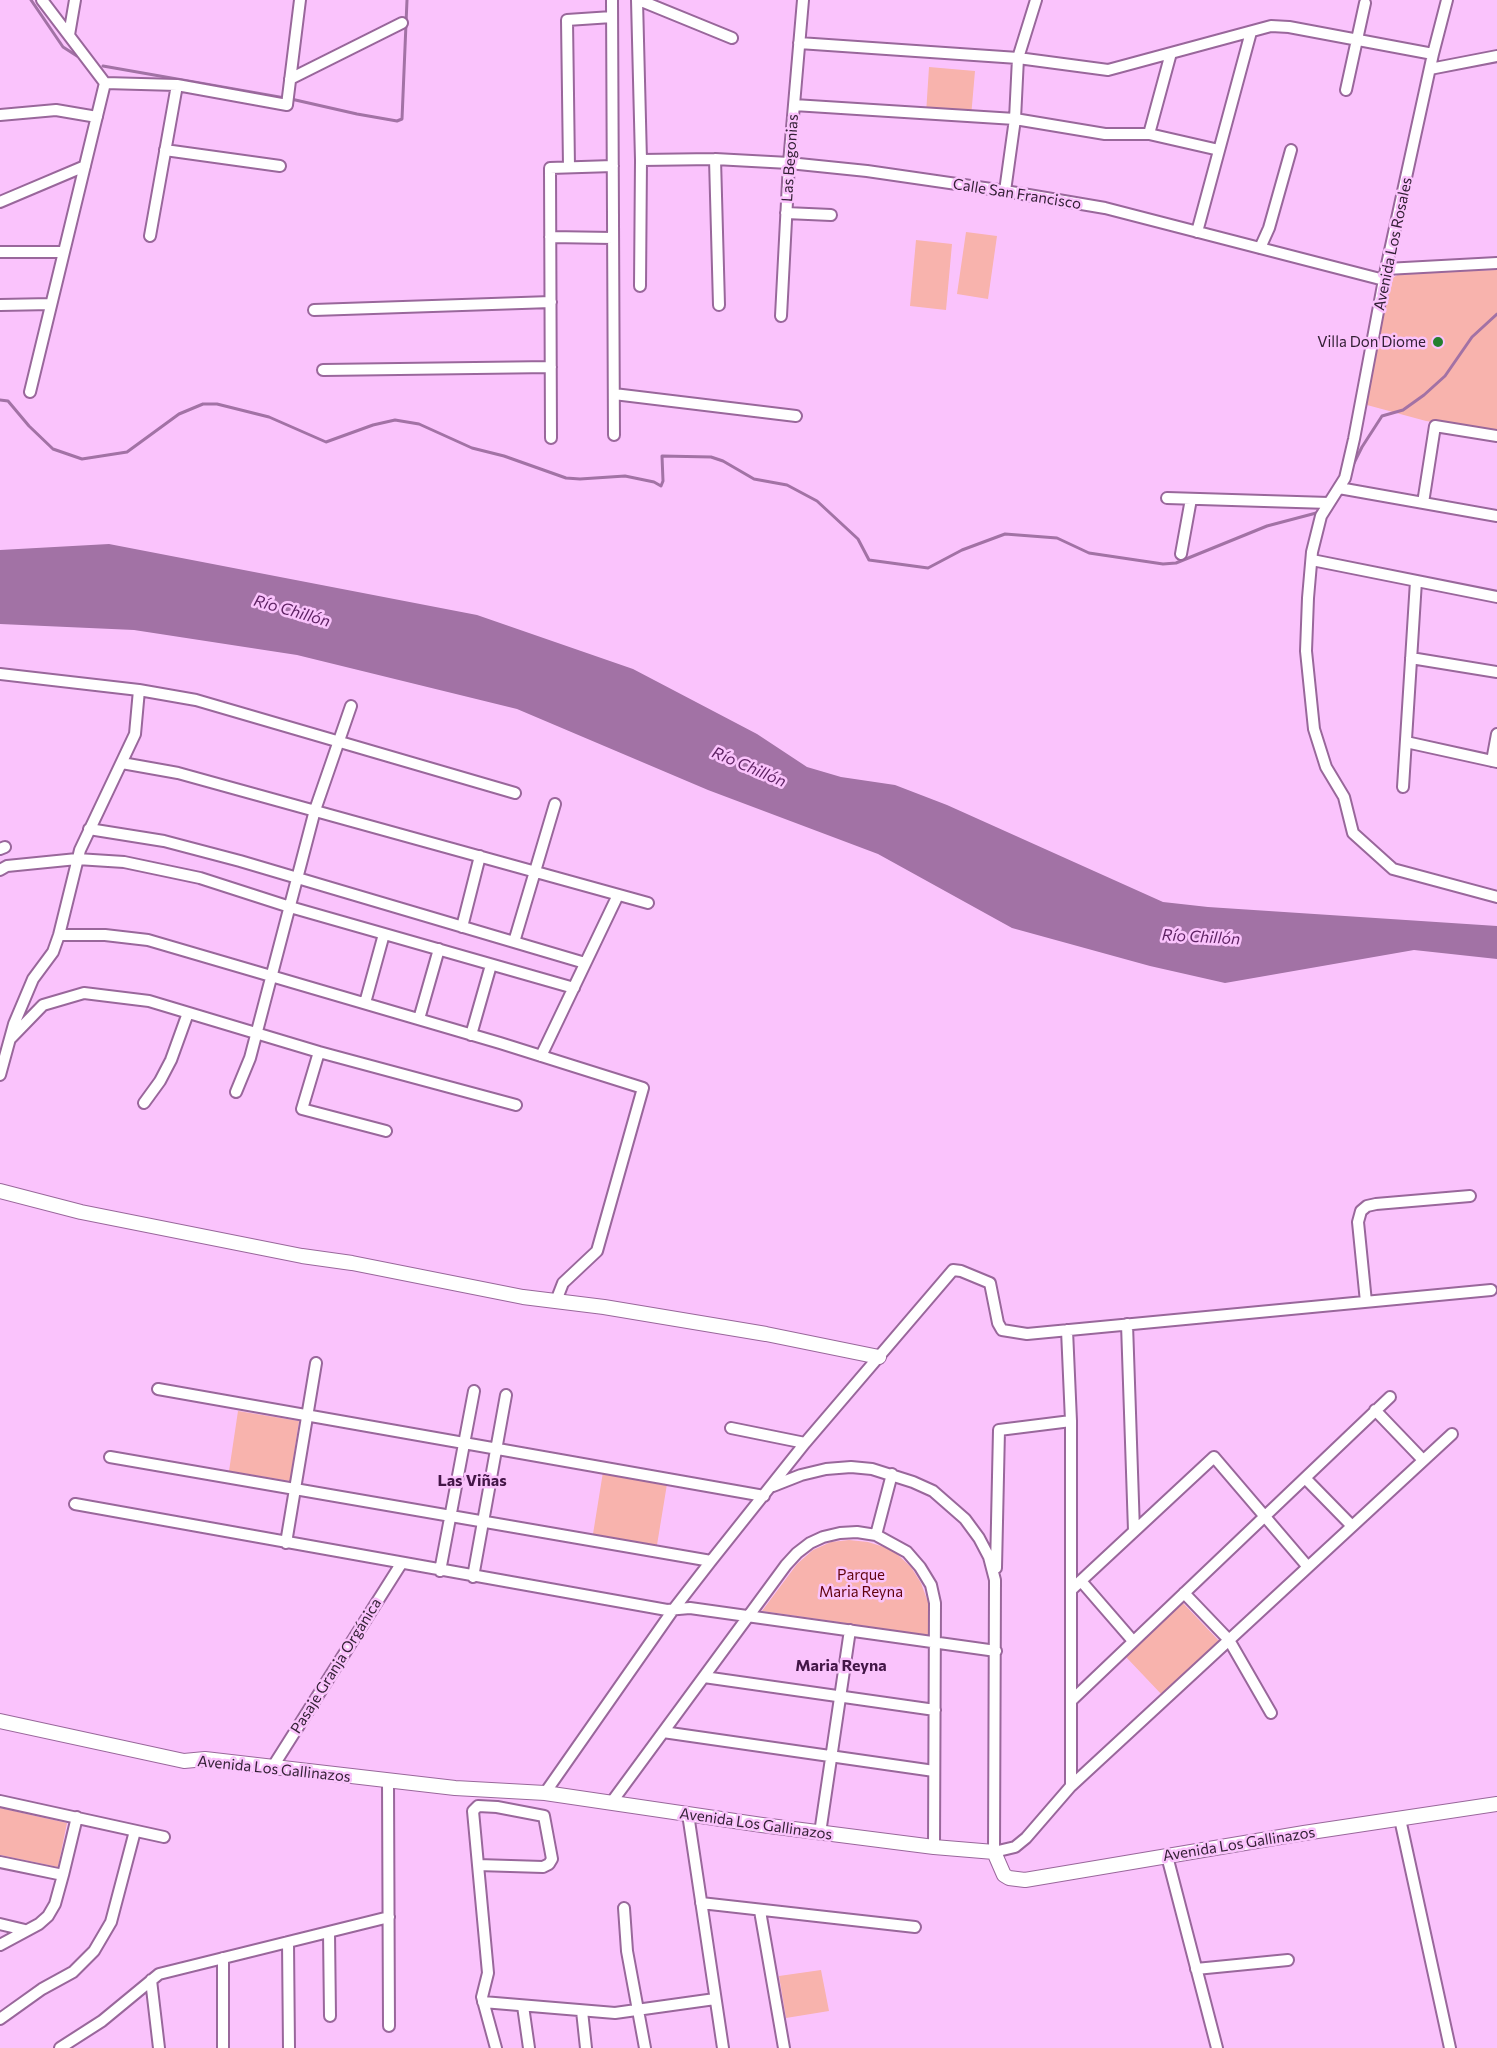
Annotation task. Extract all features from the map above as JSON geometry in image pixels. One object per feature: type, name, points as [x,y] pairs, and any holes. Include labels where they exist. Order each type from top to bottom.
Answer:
[{"type":"street","points":[[42,0],[105,83]]},
{"type":"street","points":[[69,35],[75,0]]},
{"type":"street","points":[[105,83],[177,85],[287,105],[300,0]]},
{"type":"street","points":[[612,0],[614,435]]},
{"type":"street","points":[[640,286],[641,160],[638,0],[732,38]]},
{"type":"street","name":"Las Begonias","points":[[781,316],[789,163],[803,0]]},
{"type":"street","points":[[1005,191],[1015,119],[1018,58],[1036,0]]},
{"type":"street","name":"Avenida Los Rosales","points":[[1447,0],[1386,269],[1345,478],[1321,516],[1312,560],[1306,651],[1314,729],[1326,767],[1344,797],[1353,833],[1393,869],[1497,897]]},
{"type":"street","points":[[1346,90],[1365,3]]},
{"type":"street","points":[[569,167],[567,20],[612,17]]},
{"type":"street","points":[[290,79],[402,23]]},
{"type":"street","points":[[799,44],[1018,58],[1108,70],[1271,26],[1289,27],[1433,54]]},
{"type":"street","points":[[1197,232],[1251,32]]},
{"type":"street","points":[[1149,134],[1171,53]]},
{"type":"street","points":[[1430,69],[1497,56]]},
{"type":"street","points":[[30,392],[105,83]]},
{"type":"street","points":[[150,236],[177,85]]},
{"type":"street","points":[[794,105],[1015,119],[1105,134],[1149,134],[1219,150]]},
{"type":"street","points":[[0,115],[56,110],[97,117]]},
{"type":"street","points":[[165,150],[280,166]]},
{"type":"street","points":[[1260,248],[1269,228],[1291,150]]},
{"type":"street","points":[[715,159],[719,305]]},
{"type":"street","name":"Calle San Francisco","points":[[641,160],[715,159],[789,163],[867,171],[1005,191],[1105,208],[1384,280]]},
{"type":"street","points":[[0,202],[85,166]]},
{"type":"street","points":[[551,438],[550,168],[613,166]]},
{"type":"street","points":[[786,213],[831,215]]},
{"type":"street","points":[[550,237],[613,238]]},
{"type":"street","points":[[0,252],[64,252]]},
{"type":"street","points":[[1386,269],[1497,263]]},
{"type":"street","points":[[314,310],[551,302]]},
{"type":"street","points":[[0,305],[51,304]]},
{"type":"street","points":[[324,370],[551,367]]},
{"type":"street","points":[[614,394],[796,416]]},
{"type":"street","points":[[1422,503],[1435,426],[1497,436]]},
{"type":"street","points":[[1339,488],[1497,516]]},
{"type":"street","points":[[1167,498],[1329,503]]},
{"type":"street","points":[[1181,554],[1191,499]]},
{"type":"street","points":[[1312,560],[1497,597]]},
{"type":"street","points":[[1403,787],[1416,581]]},
{"type":"street","points":[[1412,658],[1497,672]]},
{"type":"street","points":[[0,674],[139,690],[196,700],[515,793]]},
{"type":"street","points":[[0,1075],[14,1023],[33,979],[53,952],[78,859],[135,734],[139,690]]},
{"type":"street","points":[[236,1092],[250,1058],[315,810],[351,706]]},
{"type":"street","points":[[1406,742],[1495,761],[1497,734]]},
{"type":"street","points":[[122,763],[178,773],[648,903]]},
{"type":"street","points":[[514,942],[555,804]]},
{"type":"street","points":[[90,829],[164,841],[585,963]]},
{"type":"street","points":[[462,927],[480,856]]},
{"type":"street","points":[[0,870],[7,866],[78,859],[124,862],[200,878],[290,907],[574,988]]},
{"type":"street","points":[[542,1056],[618,895]]},
{"type":"street","points":[[365,1004],[384,934]]},
{"type":"street","points":[[59,935],[105,935],[148,940],[419,1019],[643,1088],[597,1251],[563,1282],[556,1301]]},
{"type":"street","points":[[419,1019],[439,950]]},
{"type":"street","points":[[471,1035],[491,964]]},
{"type":"street","points":[[9,1040],[43,1005],[84,993],[149,1001],[255,1034],[516,1105]]},
{"type":"street","points":[[144,1103],[160,1081],[171,1060],[188,1013]]},
{"type":"street","points":[[319,1052],[302,1109],[386,1131]]},
{"type":"street","points":[[0,1191],[81,1212],[302,1256],[352,1263],[523,1296],[766,1334],[879,1357]]},
{"type":"street","points":[[1366,1302],[1358,1222],[1361,1211],[1367,1206],[1376,1204],[1470,1196]]},
{"type":"street","points":[[545,1793],[673,1610],[711,1561],[805,1443],[953,1270],[990,1283],[998,1323],[1002,1330],[1027,1334],[1491,1290]]},
{"type":"street","points":[[1127,1324],[1134,1531]]},
{"type":"street","points":[[1067,1330],[1071,1421],[1071,1786]]},
{"type":"street","points":[[286,1543],[316,1363]]},
{"type":"street","points":[[158,1389],[464,1443],[767,1492],[801,1475],[826,1469],[872,1468],[933,1491],[965,1520],[989,1557],[995,1580]]},
{"type":"street","points":[[440,1571],[474,1391]]},
{"type":"street","points":[[473,1577],[506,1395]]},
{"type":"street","points":[[1071,1701],[1390,1397]]},
{"type":"street","points":[[1375,1410],[1423,1460]]},
{"type":"street","points":[[1071,1421],[1003,1428],[999,1431],[995,1580],[994,1851],[1015,1847],[1026,1838],[1071,1786],[1452,1434]]},
{"type":"street","points":[[732,1428],[805,1443]]},
{"type":"street","points":[[110,1457],[711,1561]]},
{"type":"street","points":[[1071,1590],[1214,1457],[1308,1567]]},
{"type":"street","points":[[876,1535],[892,1474]]},
{"type":"street","points":[[1305,1478],[1352,1526]]},
{"type":"street","points":[[75,1504],[667,1610],[690,1608],[996,1651]]},
{"type":"street","points":[[611,1803],[786,1565],[810,1544],[823,1537],[857,1532],[876,1535],[907,1552],[931,1585],[935,1603],[934,1847]]},
{"type":"street","name":"Pasaje Granja Orgánica","points":[[272,1768],[400,1564]]},
{"type":"street","points":[[1081,1581],[1133,1641]]},
{"type":"street","points":[[1184,1593],[1229,1640],[1271,1713]]},
{"type":"street","points":[[820,1833],[850,1630]]},
{"type":"street","points":[[704,1677],[934,1710]]},
{"type":"street","name":"Avenida Los Gallinazos","points":[[0,1721],[184,1761],[206,1759],[455,1788],[545,1793],[688,1817],[934,1847],[994,1851],[1004,1875],[1025,1880],[1497,1804]]},
{"type":"street","points":[[663,1732],[934,1771]]},
{"type":"street","points":[[388,1781],[389,2026]]},
{"type":"street","points":[[0,1801],[164,1837]]},
{"type":"street","points":[[478,1865],[543,1867],[549,1864],[552,1859],[544,1816],[497,1807],[475,1808],[473,1811],[478,1865],[488,1973],[482,1997],[496,2048]]},
{"type":"street","points":[[0,1945],[39,1924],[48,1916],[55,1904],[77,1817]]},
{"type":"street","points":[[688,1817],[723,2048]]},
{"type":"street","points":[[1401,1819],[1450,2048]]},
{"type":"street","points":[[0,2019],[42,1989],[73,1972],[94,1952],[111,1922],[135,1831]]},
{"type":"street","points":[[1167,1856],[1217,2048]]},
{"type":"street","points":[[0,1862],[63,1875]]},
{"type":"street","points":[[701,1903],[915,1927]]},
{"type":"street","points":[[624,1908],[627,1951],[645,2048]]},
{"type":"street","points":[[760,1911],[784,2048]]},
{"type":"street","points":[[61,2047],[102,2021],[159,1974],[389,1917]]},
{"type":"street","points":[[0,1924],[25,1930]]},
{"type":"street","points":[[329,1932],[330,2016]]},
{"type":"street","points":[[288,1942],[289,2048]]},
{"type":"street","points":[[223,1958],[224,2048]]},
{"type":"street","points":[[1196,1969],[1288,1960]]},
{"type":"street","points":[[151,1980],[159,2048]]},
{"type":"street","points":[[483,2002],[615,2013],[715,1999]]},
{"type":"street","points":[[523,2006],[529,2048]]},
{"type":"street","points":[[582,2011],[586,2048]]},
{"type":"street","points":[[61,2047],[74,2048]]},
{"type":"green space","points":[[929,67],[975,71],[971,117],[926,114]]},
{"type":"green space","points":[[966,232],[997,236],[988,299],[957,294]]},
{"type":"green space","points":[[916,240],[952,244],[946,310],[910,306]]},
{"type":"green space","name":"Villa Don Diome","points":[[1497,270],[1497,431],[1426,421],[1367,405],[1389,280],[1401,273]]},
{"type":"green space","points":[[238,1411],[299,1421],[290,1481],[229,1471]]},
{"type":"green space","points":[[603,1472],[667,1484],[657,1545],[593,1534]]},
{"type":"green space","name":"Parque Maria Reyna","points":[[849,1540],[884,1547],[897,1554],[911,1567],[921,1583],[928,1602],[928,1635],[762,1611],[797,1564],[813,1550],[831,1542]]},
{"type":"green space","points":[[1183,1603],[1220,1642],[1163,1696],[1126,1657]]},
{"type":"green space","points":[[0,1808],[67,1823],[58,1867],[0,1855]]},
{"type":"green space","points":[[821,1970],[829,2011],[786,2018],[779,1976]]},
{"type":"water","name":"Río Chillón","points":[[109,544],[477,615],[633,669],[757,734],[807,767],[841,777],[895,785],[947,805],[1163,902],[1497,926],[1497,959],[1414,950],[1225,983],[1150,966],[1012,928],[878,854],[708,790],[517,709],[297,655],[134,630],[0,624],[0,550]]},
{"type":"waterway","points":[[31,0],[63,47],[77,56]]},
{"type":"waterway","points":[[291,99],[357,114],[397,121],[402,119],[407,0]]},
{"type":"waterway","points":[[103,66],[285,98]]},
{"type":"waterway","points":[[1352,467],[1382,416],[1403,410],[1424,395],[1445,376],[1472,337],[1497,314]]},
{"type":"waterway","points":[[0,400],[8,401],[53,449],[82,459],[127,452],[179,414],[203,404],[217,404],[269,417],[326,442],[373,425],[395,420],[419,424],[472,448],[504,456],[566,478],[625,476],[654,482],[661,486],[663,481],[662,456],[711,457],[723,461],[754,479],[787,485],[817,501],[858,539],[869,560],[928,568],[962,550],[1005,534],[1057,538],[1089,553],[1163,564],[1176,563],[1267,526],[1320,512]]},
{"type":"place","name":"Villa Don Diome","points":[[1438,342]]},
{"type":"district","name":"Las Viñas","points":[[472,1481]]},
{"type":"district","name":"Maria Reyna","points":[[841,1666]]}]
